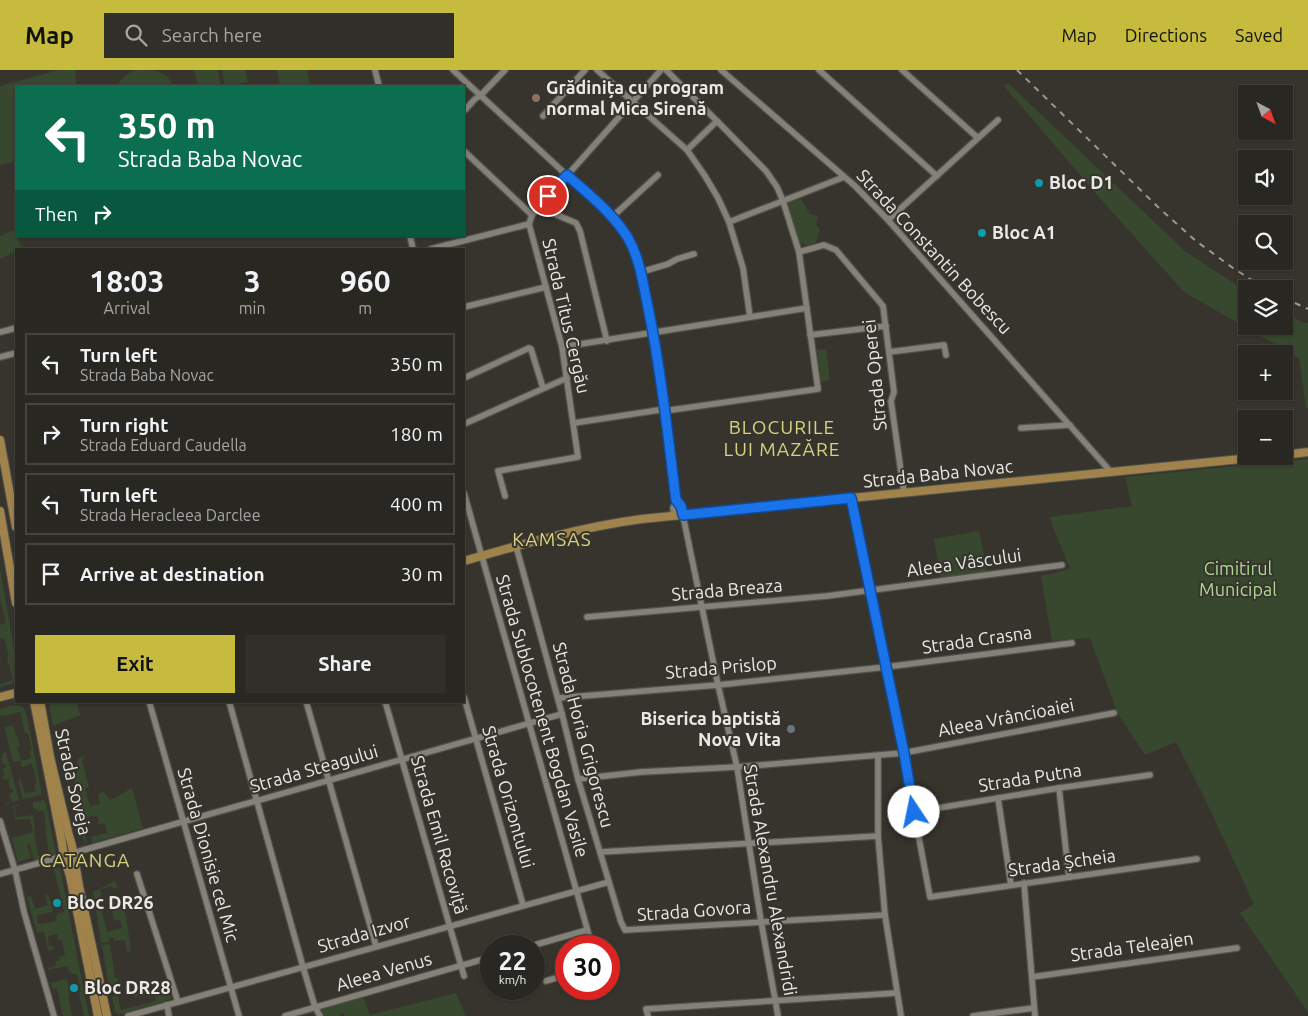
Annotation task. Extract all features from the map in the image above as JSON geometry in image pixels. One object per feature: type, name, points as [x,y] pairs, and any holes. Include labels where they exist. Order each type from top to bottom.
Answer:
[{"type":"main road","points":[[0,440],[15,522]]},
{"type":"main road","points":[[1293,454],[1308,452]]},
{"type":"main road","name":"Strada Baba Novac","points":[[465,561],[516,546],[628,521],[1238,459]]},
{"type":"main road","points":[[0,511],[1,526],[15,598]]},
{"type":"main road","points":[[0,697],[15,693]]},
{"type":"main road","name":"Strada Soveja","points":[[34,703],[98,1016]]},
{"type":"main road","name":"Strada Soveja","points":[[40,703],[50,757],[73,853],[78,886],[107,1016]]},
{"type":"street","points":[[375,70],[379,85]]},
{"type":"street","points":[[453,70],[612,217],[629,240],[641,272],[653,333],[676,500],[673,508],[674,516]]},
{"type":"street","points":[[465,110],[505,70]]},
{"type":"street","points":[[543,116],[585,70]]},
{"type":"street","points":[[597,70],[687,150],[705,176],[729,222],[743,268],[750,317]]},
{"type":"street","points":[[465,152],[532,214],[661,70]]},
{"type":"street","points":[[574,424],[659,410],[664,411],[818,389],[799,252],[777,187],[766,171],[666,70]]},
{"type":"street","name":"Strada Constantin Bobescu","points":[[720,70],[860,191],[888,220],[1111,472]]},
{"type":"street","points":[[819,70],[937,176]]},
{"type":"street","points":[[902,70],[978,138]]},
{"type":"street","points":[[888,220],[998,120]]},
{"type":"street","points":[[687,150],[718,121]]},
{"type":"street","points":[[612,217],[658,175]]},
{"type":"street","points":[[729,222],[844,177]]},
{"type":"street","points":[[538,207],[576,223],[580,232],[607,341]]},
{"type":"street","name":"Strada Titus Cergău","points":[[505,496],[498,471],[578,457],[562,347],[529,224],[532,214]]},
{"type":"street","points":[[445,247],[529,224]]},
{"type":"street","name":"Strada Operei","points":[[799,252],[824,245],[836,250],[883,306],[894,392],[891,401],[904,493]]},
{"type":"street","points":[[641,272],[694,254]]},
{"type":"street","points":[[465,307],[546,287]]},
{"type":"street","points":[[562,347],[807,308]]},
{"type":"street","points":[[810,335],[886,326]]},
{"type":"street","points":[[0,332],[15,328]]},
{"type":"street","points":[[889,352],[944,345],[946,355]]},
{"type":"street","points":[[465,378],[529,348],[543,388]]},
{"type":"street","points":[[0,357],[15,353]]},
{"type":"street","points":[[465,424],[567,378]]},
{"type":"street","points":[[1021,428],[1070,425]]},
{"type":"street","points":[[851,498],[904,753],[914,812]]},
{"type":"street","name":"Strada Alexandru Alexandridi","points":[[676,500],[681,506],[737,767],[778,1016]]},
{"type":"street","name":"Strada Sublocotenent Bogdan Vasile","points":[[465,501],[467,518],[481,556],[589,935]]},
{"type":"street","name":"Strada Horia Grigorescu","points":[[516,546],[558,698],[578,780],[620,922],[625,930]]},
{"type":"street","name":"Aleea Vâscului","points":[[870,591],[1062,565]]},
{"type":"street","name":"Strada Breaza","points":[[587,617],[870,591]]},
{"type":"street","name":"Strada Crasna","points":[[886,668],[1072,643]]},
{"type":"street","name":"Strada Prislop","points":[[558,698],[718,685],[886,668]]},
{"type":"street","name":"Strada Orizontului","points":[[465,701],[523,905]]},
{"type":"street","name":"Strada Dionisie cel Mic","points":[[150,703],[239,1016]]},
{"type":"street","points":[[230,703],[303,967],[320,1016]]},
{"type":"street","points":[[307,703],[376,946]]},
{"type":"street","name":"Strada Emil Racoviță","points":[[386,703],[464,976]]},
{"type":"street","name":"Aleea Vrâncioaiei","points":[[578,780],[641,772],[737,767],[904,753],[1114,713]]},
{"type":"street","name":"Strada Steagului","points":[[73,853],[562,714]]},
{"type":"street","points":[[878,756],[878,836],[885,915],[901,1016]]},
{"type":"street","name":"Strada Putna","points":[[914,812],[1150,775]]},
{"type":"street","points":[[1059,788],[1069,877]]},
{"type":"street","points":[[998,798],[1011,885]]},
{"type":"street","name":"Strada Șcheia","points":[[914,812],[930,897],[1197,858]]},
{"type":"street","points":[[0,821],[54,1016]]},
{"type":"street","points":[[600,852],[878,836]]},
{"type":"street","points":[[0,874],[64,856]]},
{"type":"street","points":[[137,874],[178,1002]]},
{"type":"street","name":"Strada Izvor","points":[[128,1016],[609,882]]},
{"type":"street","points":[[1024,883],[1035,1016]]},
{"type":"street","name":"Strada Govora","points":[[625,930],[885,915]]},
{"type":"street","points":[[545,942],[587,930]]},
{"type":"street","name":"Strada Teleajen","points":[[1032,977],[1237,948]]},
{"type":"street","name":"Aleea Venus","points":[[286,1016],[480,961]]},
{"type":"street","points":[[546,981],[555,978]]},
{"type":"street","points":[[648,1016],[646,1009],[897,993]]},
{"type":"street","points":[[166,1005],[169,1016]]},
{"type":"street","points":[[973,1016],[1034,1008]]},
{"type":"green space","points":[[59,70],[75,70],[77,85],[15,85],[15,161],[0,165],[0,86]]},
{"type":"green space","points":[[137,70],[158,72],[167,77],[172,85],[117,85],[130,73]]},
{"type":"green space","points":[[194,70],[218,70],[221,85],[198,85]]},
{"type":"green space","points":[[222,70],[245,70],[248,82],[225,85]]},
{"type":"green space","points":[[277,70],[307,70],[310,85],[280,85]]},
{"type":"green space","points":[[1008,83],[1186,252],[1238,286],[1238,323],[1184,292],[1098,196],[1004,86]]},
{"type":"green space","points":[[801,199],[810,214],[818,216],[816,224],[820,230],[815,244],[806,245],[799,241],[788,205],[790,202]]},
{"type":"green space","points":[[13,230],[22,248],[15,248],[15,252],[0,259],[0,236]]},
{"type":"green space","points":[[1293,317],[1308,323],[1308,408],[1306,408],[1299,358],[1293,355],[1293,345],[1276,345],[1259,335],[1293,335]]},
{"type":"green space","points":[[826,349],[830,380],[821,382],[817,350]]},
{"type":"green space","name":"Cimitirul Municipal","points":[[1308,459],[1308,1012],[1240,913],[1254,904],[1176,742],[1145,755],[1118,714],[1090,638],[1052,641],[1041,576],[1070,569],[1049,517],[1132,506],[1125,477],[1247,465],[1293,465],[1293,460]]},
{"type":"green space","points":[[979,531],[987,571],[941,580],[934,539]]},
{"type":"green space","points":[[0,569],[15,654],[15,682],[0,687],[0,684],[13,680],[4,638],[0,639],[0,625],[6,623],[0,598]]},
{"type":"green space","points":[[56,703],[77,703],[80,715],[53,726],[49,705]]},
{"type":"green space","points":[[20,705],[24,708],[27,716],[42,795],[23,799],[18,780],[20,779],[25,794],[36,791],[34,784],[37,783],[32,764],[22,767],[20,761],[13,762],[4,726],[13,725],[20,746],[17,747],[21,761],[31,758],[29,751],[32,750],[28,733],[25,733],[20,712],[4,716],[0,715],[0,709]]},
{"type":"green space","points":[[6,752],[19,800],[6,804],[12,801],[9,794],[13,792],[10,789],[9,779],[3,780],[2,777],[5,775],[2,769],[6,767],[1,758],[3,757],[2,754]]},
{"type":"green space","points":[[85,755],[82,761],[89,787],[85,788],[90,806],[100,804],[98,794],[102,793],[102,790],[110,800],[132,788],[143,828],[92,843],[91,837],[107,833],[105,823],[99,824],[97,815],[87,818],[89,829],[84,830],[87,844],[85,843],[81,833],[73,773],[78,772],[78,759]]},
{"type":"green space","points":[[44,800],[56,853],[55,855],[34,861],[30,844],[27,845],[31,858],[18,862],[12,838],[33,832],[30,819],[15,819],[13,805],[20,804],[14,806],[16,817],[33,815],[38,856],[49,854],[44,811],[33,808],[33,802]]},
{"type":"green space","points":[[60,868],[89,1016],[84,1016],[77,974],[69,971],[67,966],[48,970],[48,968],[56,966],[55,961],[60,960],[59,957],[65,956],[62,940],[58,941],[57,934],[48,936],[49,946],[53,946],[54,950],[48,951],[44,931],[37,933],[27,897],[31,896],[35,909],[48,905],[45,895],[49,895],[53,912],[37,915],[38,924],[57,921],[56,917],[59,913],[64,912],[54,869]]},
{"type":"green space","points":[[115,881],[118,888],[113,889],[112,886],[100,889],[102,912],[107,932],[122,928],[120,920],[114,921],[110,898],[115,897],[118,908],[122,908],[126,916],[131,951],[127,952],[125,940],[114,941],[113,937],[109,938],[109,942],[101,943],[93,892]]},
{"type":"green space","points":[[110,944],[115,978],[117,978],[119,985],[109,987],[102,945]]},
{"type":"green space","points":[[67,979],[72,1016],[63,1016],[57,988],[52,989],[51,983]]},
{"type":"green space","points":[[166,981],[171,999],[121,1014],[117,1014],[115,1011],[112,997],[118,996],[121,1010],[156,1001],[153,986],[142,988],[144,994],[134,997],[133,989]]},
{"type":"green space","points":[[456,993],[466,1016],[345,1016],[343,1013],[338,1016],[324,1016],[320,1010],[363,997],[370,1015]]},
{"type":"railway","points":[[1017,70],[1159,208],[1196,241],[1252,280]]},
{"type":"railway","points":[[1293,302],[1308,309]]},
{"type":"place","name":"Grădinița cu program normal Mica Sirenă","points":[[536,98]]},
{"type":"place","name":"Bloc D1","points":[[1039,183]]},
{"type":"place","name":"Bloc A1","points":[[982,233]]},
{"type":"place","name":"Biserica baptistă Nova Vita","points":[[791,729]]},
{"type":"place","name":"Bloc DR26","points":[[57,903]]},
{"type":"place","name":"Bloc DR28","points":[[74,988]]},
{"type":"district","name":"BLOCURILE LUI MAZĂRE","points":[[782,438]]},
{"type":"district","name":"KAMSAS","points":[[552,539]]},
{"type":"district","name":"CATANGA","points":[[85,860]]},
{"type":"route","points":[[548,196],[567,175],[612,217],[629,240],[635,253],[652,324],[676,500],[681,506],[683,515],[851,498],[904,753],[914,812]]}]
